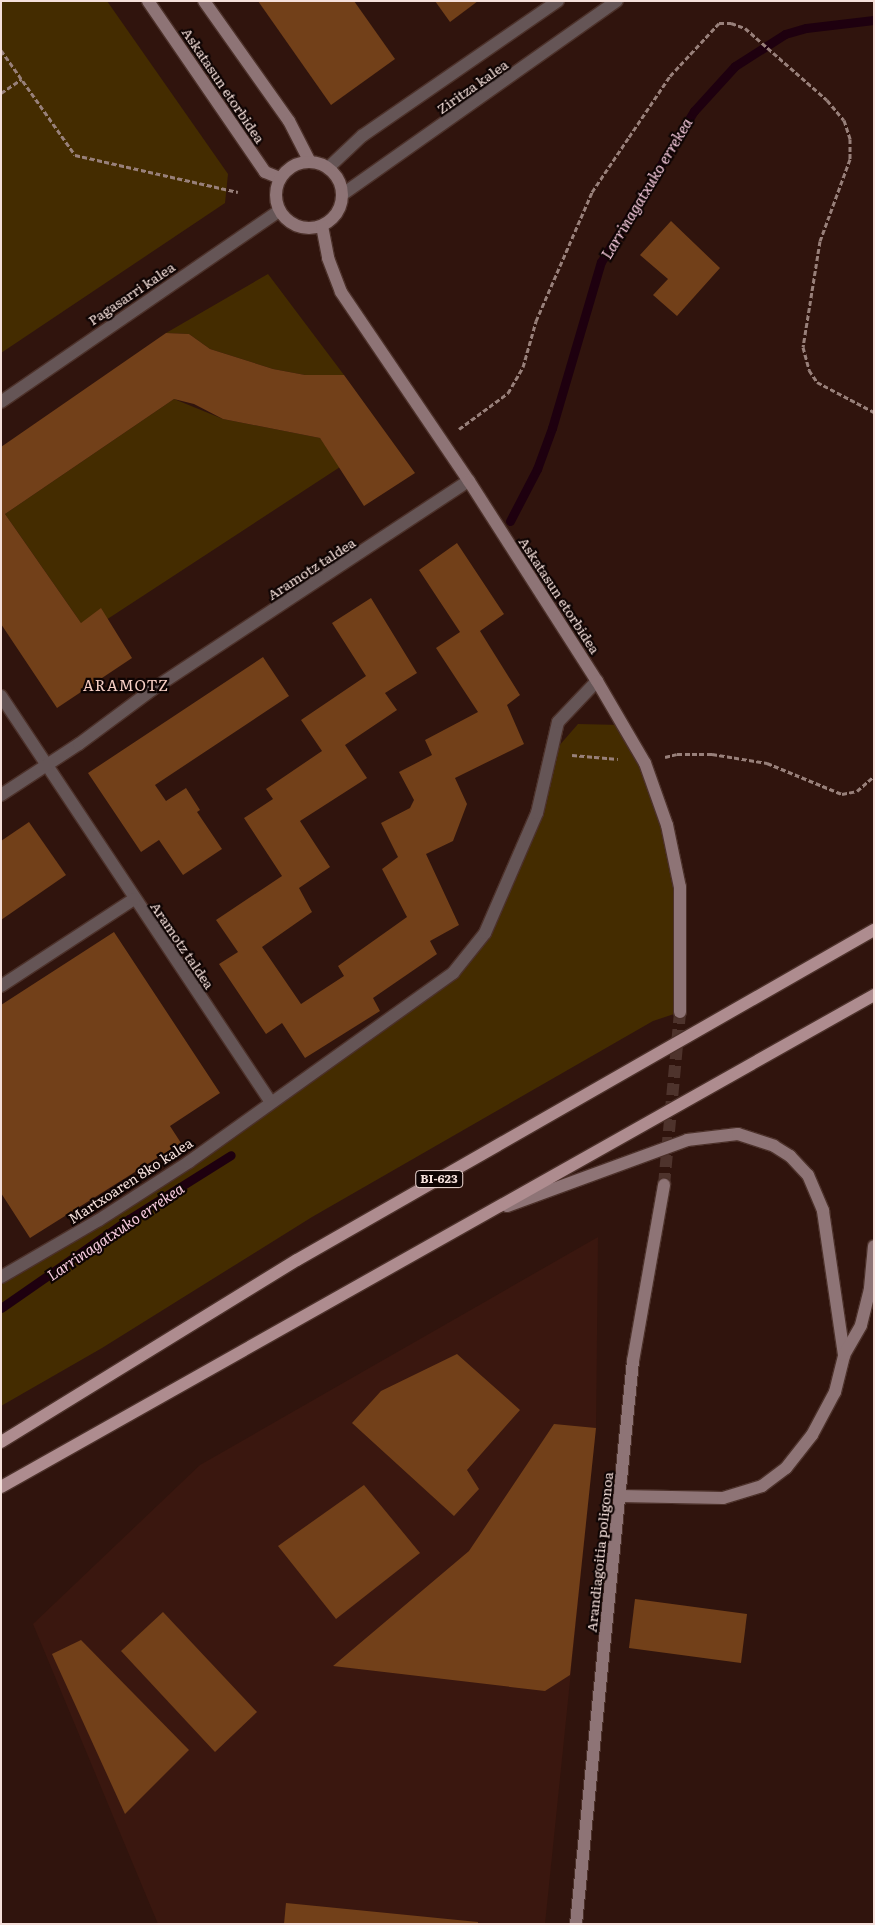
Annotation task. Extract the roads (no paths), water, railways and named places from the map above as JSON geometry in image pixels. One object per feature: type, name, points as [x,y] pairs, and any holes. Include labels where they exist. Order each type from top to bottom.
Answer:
[{"type":"main road","name":"BI-623","points":[[5,1440],[297,1260],[874,930]]},
{"type":"main road","points":[[1,1487],[28,1470],[874,995]]},
{"type":"street","name":"Askatasun etorbidea","points":[[148,1],[266,172],[280,178]]},
{"type":"street","points":[[204,1],[289,121],[310,162]]},
{"type":"street","name":"Ziritza kalea","points":[[328,168],[362,136],[558,1]]},
{"type":"street","name":"Ziritza kalea","points":[[342,194],[617,1]]},
{"type":"street","points":[[310,162],[328,168],[338,179],[342,194],[340,210],[322,226],[303,228],[286,219],[280,211],[276,195],[280,178],[293,166],[310,162]]},
{"type":"street","name":"Pagasarri kalea","points":[[1,402],[280,211]]},
{"type":"street","name":"Askatasun etorbidea","points":[[322,226],[328,258],[341,292],[469,481],[597,681],[645,763],[667,825],[680,887],[680,1012]]},
{"type":"street","name":"Aramotz taldea","points":[[271,1102],[46,766],[160,684],[469,481]]},
{"type":"street","points":[[271,1102],[453,973],[485,933],[537,813],[558,722],[597,681]]},
{"type":"street","points":[[1,696],[46,766],[1,796]]},
{"type":"street","points":[[1,986],[134,899]]},
{"type":"street","name":"Martxoaren 8ko kalea","points":[[1,1277],[107,1215],[271,1102]]},
{"type":"street","points":[[486,1213],[687,1140],[738,1134],[774,1146],[790,1156],[808,1176],[823,1212],[844,1355]]},
{"type":"street","name":"Arandiagoitia poligonoa","points":[[576,1924],[633,1360],[664,1185]]},
{"type":"street","points":[[620,1496],[723,1498],[762,1486],[786,1468],[812,1435],[835,1392],[844,1355],[861,1325],[870,1288],[874,1246]]},
{"type":"waterway","name":"Larrinagatxuko errekea","points":[[510,521],[537,469],[552,428],[601,262],[694,111],[735,66],[785,34],[806,28],[874,20]]},
{"type":"waterway","name":"Larrinagatxuko errekea","points":[[1,1308],[129,1219],[231,1155]]},
{"type":"tunnel","points":[[664,1185],[680,1012]]},
{"type":"district","name":"ARAMOTZ","points":[[126,685]]}]
